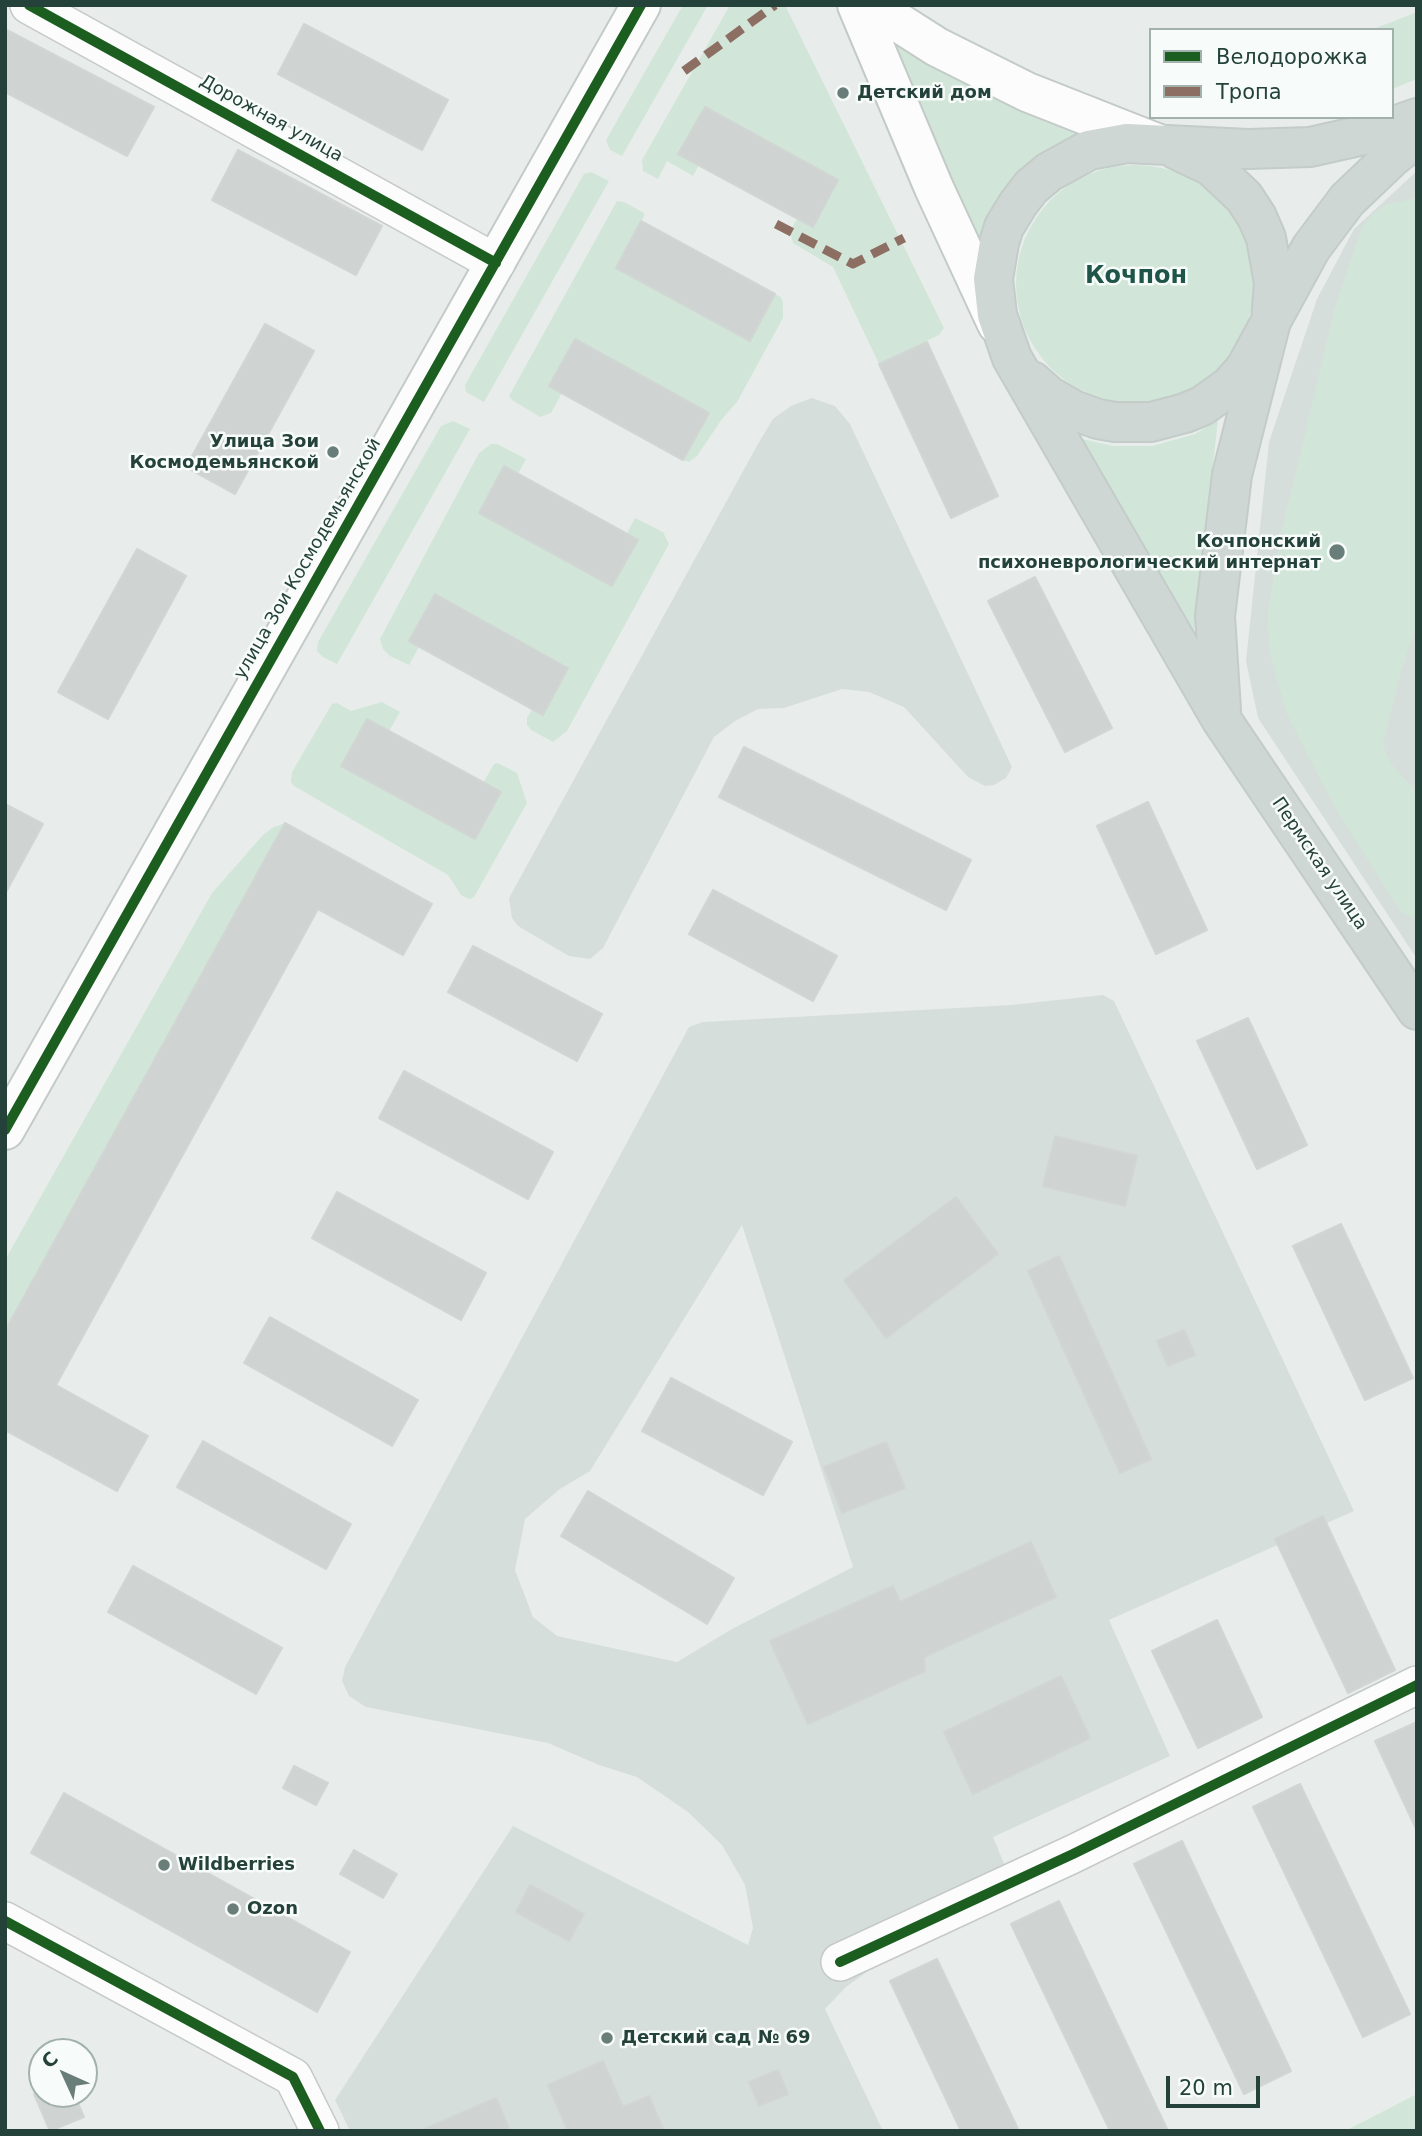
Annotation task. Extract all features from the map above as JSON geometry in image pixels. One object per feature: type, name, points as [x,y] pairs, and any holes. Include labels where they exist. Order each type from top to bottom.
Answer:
[{"type":"main road","points":[[1417,118],[1377,132],[1310,148],[1248,149],[1118,143],[1089,150],[1049,172],[1031,187],[1018,204],[1004,227],[999,243],[993,279],[997,315],[1012,358],[1038,387],[1073,410],[1098,419],[1151,422],[1185,414],[1202,406],[1230,386],[1252,359],[1311,248],[1347,200],[1417,137]]},
{"type":"main road","points":[[1159,144],[1211,166],[1237,189],[1251,207],[1266,238],[1275,283],[1271,321],[1232,475],[1215,616],[1221,719]]},
{"type":"main road","name":"Пермская улица","points":[[1012,358],[1221,719],[1417,1010]]},
{"type":"street","name":"Дорожная улица","points":[[29,5],[496,262]]},
{"type":"street","name":"улица Зои Космодемьянской","points":[[5,1130],[641,5]]},
{"type":"street","points":[[857,5],[934,188],[1012,358]]},
{"type":"street","points":[[872,5],[937,47],[1027,92],[1159,144]]},
{"type":"street","points":[[840,1962],[1096,1843],[1417,1685]]},
{"type":"street","points":[[5,1921],[293,2077],[320,2131]]},
{"type":"shaded area","name":"Кочпонский психоневрологический интернат","points":[[1417,171],[1417,959],[1258,718],[1246,661],[1269,442],[1317,299],[1354,229]]},
{"type":"shaded area","points":[[812,398],[835,406],[850,424],[1012,767],[1006,778],[994,785],[985,786],[968,777],[904,707],[869,692],[842,689],[784,708],[758,709],[735,721],[714,737],[603,948],[590,959],[569,956],[518,926],[512,918],[509,898],[759,442],[773,419],[791,406]]},
{"type":"shaded area","points":[[1103,995],[1114,1001],[1354,1511],[1109,1620],[1170,1756],[993,1837],[1019,1899],[875,1966],[846,1987],[825,2009],[883,2131],[350,2131],[335,2100],[513,1826],[748,1945],[753,1928],[745,1885],[722,1845],[688,1812],[637,1777],[599,1765],[548,1743],[366,1707],[349,1696],[342,1681],[345,1667],[689,1027],[703,1022],[1011,1005]],"holes":[[[742,1225],[853,1567],[732,1629],[677,1662],[557,1636],[533,1617],[515,1570],[525,1519],[560,1489],[590,1471]]]},
{"type":"green space","points":[[683,5],[708,5],[622,156],[610,150],[606,140]]},
{"type":"green space","points":[[730,5],[785,5],[944,328],[939,335],[879,364],[833,267],[793,243],[790,232],[797,219],[813,227],[838,180],[705,107],[679,153],[699,165],[693,176],[667,161],[658,179],[643,171],[642,160]]},
{"type":"green space","points":[[1417,12],[1417,79],[1394,88],[1394,28],[1376,28]]},
{"type":"green space","points":[[876,23],[1108,134],[1073,146],[984,271]]},
{"type":"green space","points":[[1123,165],[1147,165],[1170,170],[1191,179],[1211,192],[1227,208],[1249,249],[1254,284],[1252,307],[1245,330],[1227,360],[1211,376],[1170,398],[1147,403],[1123,403],[1100,398],[1079,389],[1059,376],[1043,360],[1021,319],[1016,296],[1016,272],[1021,249],[1030,228],[1043,208],[1059,192],[1100,170]]},
{"type":"green space","points":[[591,172],[609,181],[484,402],[466,392],[465,385],[584,174]]},
{"type":"green space","name":"Кочпонский психоневрологический интернат","points":[[1417,198],[1417,624],[1402,668],[1383,742],[1386,755],[1395,769],[1417,792],[1417,918],[1414,918],[1401,912],[1336,809],[1286,712],[1269,649],[1268,612],[1281,535],[1335,308],[1362,227],[1373,214],[1388,204]]},
{"type":"green space","points":[[617,201],[644,213],[644,216],[616,268],[750,341],[775,294],[781,297],[783,302],[783,318],[737,402],[697,456],[689,462],[683,460],[709,413],[576,339],[549,386],[562,393],[551,413],[540,417],[509,396]]},
{"type":"green space","points":[[1218,420],[1194,632],[1082,439],[1113,446],[1152,446],[1195,434]]},
{"type":"green space","points":[[453,421],[470,429],[337,664],[323,657],[317,651],[318,642],[441,426]]},
{"type":"green space","points":[[491,444],[497,444],[526,459],[518,474],[504,466],[479,513],[612,586],[638,540],[627,533],[635,518],[663,532],[669,544],[567,731],[553,742],[531,730],[527,725],[527,718],[532,709],[543,714],[568,667],[435,594],[409,641],[419,647],[409,665],[390,656],[383,649],[380,639],[479,453]]},
{"type":"green space","points":[[382,702],[400,712],[389,731],[367,719],[341,766],[475,839],[500,792],[483,783],[494,764],[498,763],[517,773],[527,803],[474,897],[469,899],[461,895],[448,875],[291,782],[292,772],[332,704],[337,703],[351,711]]},
{"type":"green space","points":[[285,823],[5,1331],[5,1260],[212,893],[263,835]]},
{"type":"green space","points":[[1417,2094],[1417,2131],[1345,2131]]},
{"type":"building","points":[[304,24],[448,100],[422,150],[278,74]]},
{"type":"building","points":[[5,29],[154,107],[127,156],[5,92]]},
{"type":"building","points":[[705,107],[838,180],[813,227],[678,154]]},
{"type":"building","points":[[238,150],[382,226],[356,275],[212,200]]},
{"type":"building","points":[[641,221],[775,294],[750,341],[616,268]]},
{"type":"building","points":[[265,324],[314,351],[235,494],[186,467]]},
{"type":"building","points":[[575,339],[709,413],[683,460],[549,386]]},
{"type":"building","points":[[927,342],[998,496],[951,518],[879,364]]},
{"type":"building","points":[[504,466],[638,540],[612,586],[479,513]]},
{"type":"building","points":[[137,549],[186,576],[108,719],[58,692]]},
{"type":"building","points":[[1035,577],[1112,728],[1065,752],[988,601]]},
{"type":"building","points":[[435,594],[568,668],[543,715],[409,641]]},
{"type":"building","points":[[367,719],[501,792],[475,839],[341,766]]},
{"type":"building","points":[[744,747],[971,860],[946,910],[719,797]]},
{"type":"building","points":[[1148,802],[1207,930],[1156,954],[1097,826]]},
{"type":"building","points":[[5,804],[43,824],[5,894]]},
{"type":"building","points":[[285,823],[432,904],[403,955],[318,909],[56,1385],[148,1436],[117,1491],[5,1430],[5,1331]]},
{"type":"building","points":[[713,890],[837,956],[813,1001],[689,934]]},
{"type":"building","points":[[473,946],[602,1014],[577,1061],[448,992]]},
{"type":"building","points":[[1248,1018],[1307,1145],[1257,1169],[1197,1041]]},
{"type":"building","points":[[404,1071],[553,1152],[528,1199],[379,1118]]},
{"type":"building","points":[[1055,1136],[1137,1156],[1125,1206],[1043,1186]]},
{"type":"building","points":[[337,1192],[486,1273],[461,1320],[312,1238]]},
{"type":"building","points":[[956,1197],[998,1254],[886,1338],[844,1280]]},
{"type":"building","points":[[1341,1224],[1413,1378],[1365,1400],[1293,1246]]},
{"type":"building","points":[[1059,1256],[1151,1459],[1120,1473],[1028,1271]]},
{"type":"building","points":[[270,1317],[418,1400],[392,1446],[244,1363]]},
{"type":"building","points":[[1184,1330],[1195,1355],[1168,1366],[1157,1341]]},
{"type":"building","points":[[671,1378],[792,1442],[763,1495],[642,1431]]},
{"type":"building","points":[[203,1441],[351,1524],[326,1569],[177,1487]]},
{"type":"building","points":[[886,1442],[905,1488],[842,1513],[824,1467]]},
{"type":"building","points":[[588,1491],[734,1578],[707,1624],[561,1536]]},
{"type":"building","points":[[1323,1516],[1395,1670],[1348,1693],[1275,1539]]},
{"type":"building","points":[[1031,1542],[1056,1597],[924,1657],[925,1671],[808,1724],[770,1641],[893,1586],[900,1602]]},
{"type":"building","points":[[133,1566],[282,1648],[256,1694],[108,1612]]},
{"type":"building","points":[[1217,1620],[1262,1717],[1198,1748],[1152,1651]]},
{"type":"building","points":[[1061,1676],[1090,1738],[973,1794],[944,1732]]},
{"type":"building","points":[[1417,1722],[1417,1831],[1375,1741]]},
{"type":"building","points":[[294,1766],[328,1783],[316,1805],[283,1788]]},
{"type":"building","points":[[1300,1784],[1410,2014],[1363,2037],[1253,1807]]},
{"type":"building","points":[[64,1793],[350,1952],[317,2012],[31,1853]]},
{"type":"building","points":[[1182,1841],[1291,2071],[1244,2094],[1134,1864]]},
{"type":"building","points":[[354,1850],[397,1874],[383,1898],[340,1874]]},
{"type":"building","points":[[530,1885],[584,1914],[569,1941],[516,1912]]},
{"type":"building","points":[[1059,1901],[1168,2131],[1110,2131],[1011,1924]]},
{"type":"building","points":[[937,1959],[1019,2131],[961,2131],[890,1981]]},
{"type":"building","points":[[603,2061],[623,2107],[649,2096],[664,2131],[568,2131],[548,2085]]},
{"type":"building","points":[[778,2070],[788,2094],[759,2106],[749,2082]]},
{"type":"building","points":[[496,2098],[510,2131],[420,2131]]},
{"type":"building","points":[[40,2108],[80,2108],[84,2117],[50,2131]]},
{"type":"marked path","points":[[684,71],[775,5]]},
{"type":"marked path","points":[[776,224],[853,264],[904,238]]},
{"type":"cycle path","points":[[29,5],[496,263]]},
{"type":"cycle path","points":[[5,1130],[641,5]]},
{"type":"cycle path","points":[[840,1962],[1073,1854],[1417,1685]]},
{"type":"cycle path","points":[[5,1921],[293,2077],[320,2131]]},
{"type":"place","name":"Детский дом","points":[[843,93]]},
{"type":"place","name":"Улица Зои Космодемьянской","points":[[333,452]]},
{"type":"place","name":"Кочпонский психоневрологический интернат","points":[[1337,552]]},
{"type":"place","name":"Wildberries","points":[[164,1865]]},
{"type":"place","name":"Ozon","points":[[233,1909]]},
{"type":"place","name":"Детский сад № 69","points":[[607,2038]]},
{"type":"district","name":"Кочпон","points":[[1136,277]]}]
